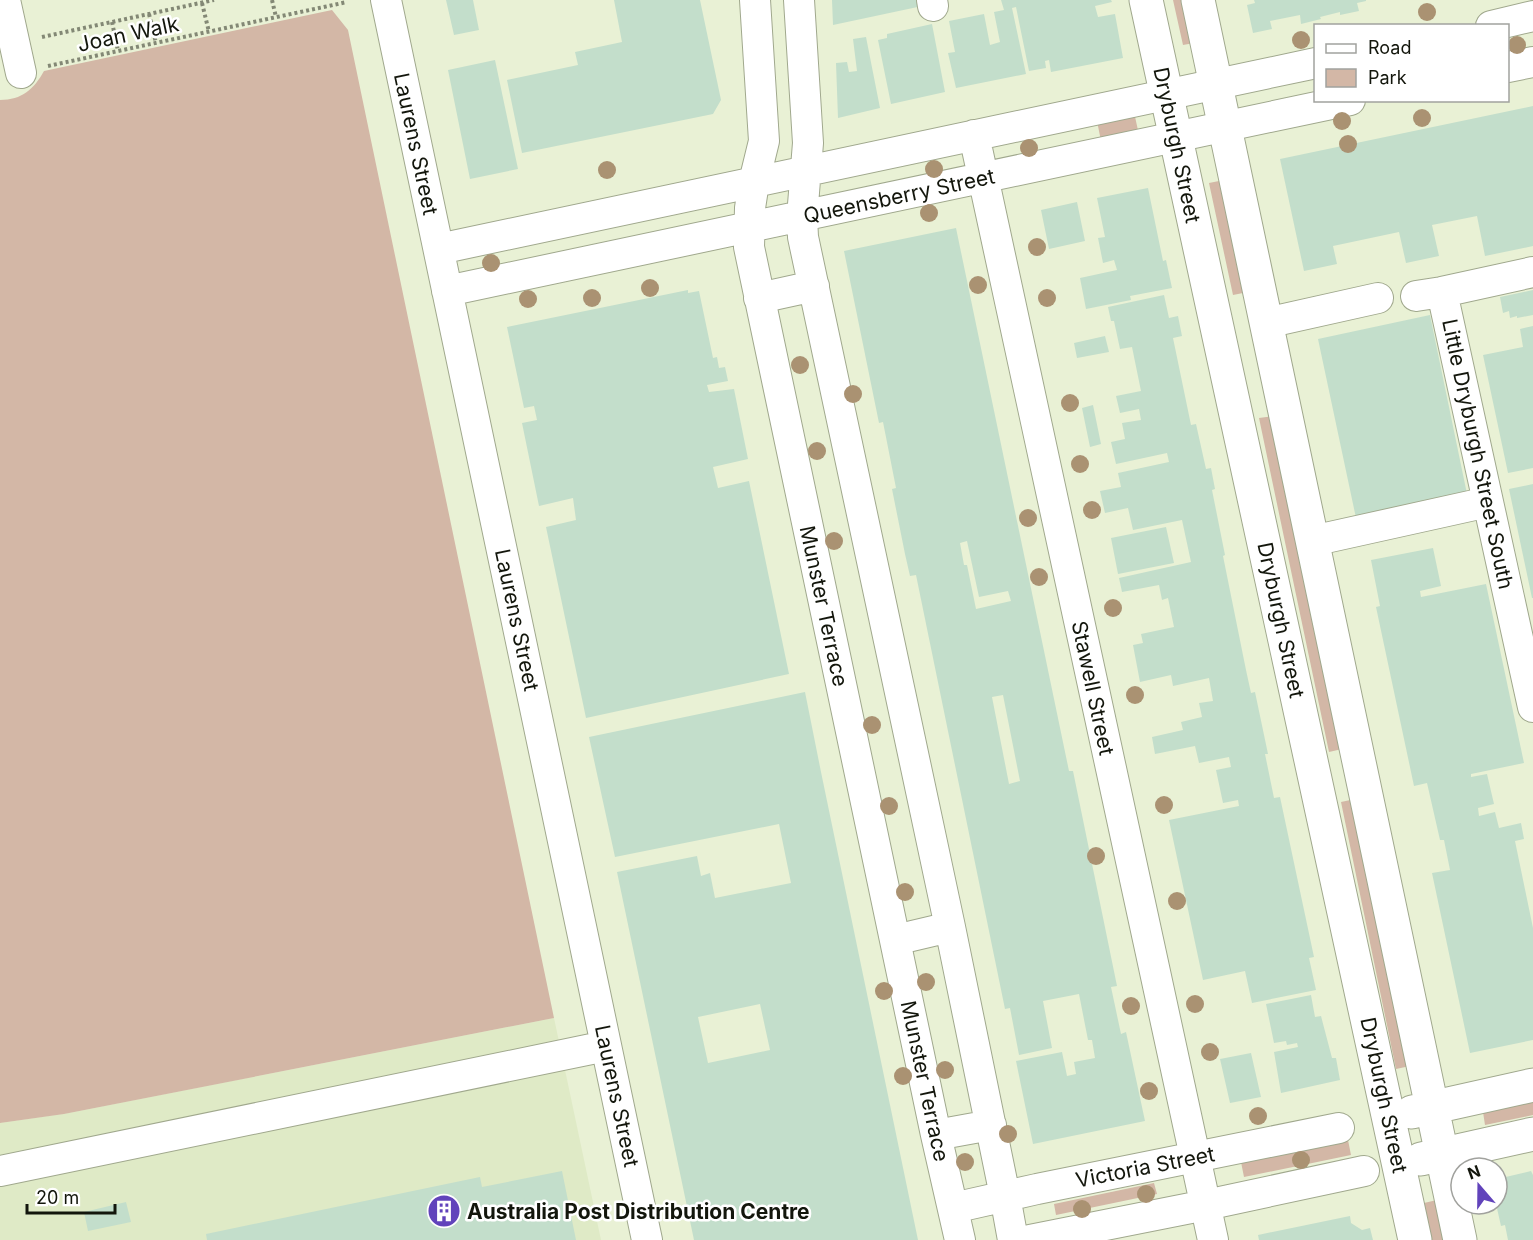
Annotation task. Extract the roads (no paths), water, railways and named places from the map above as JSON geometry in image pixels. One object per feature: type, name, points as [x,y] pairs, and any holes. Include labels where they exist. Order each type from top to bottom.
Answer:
[{"type":"main road","name":"Dryburgh Street","points":[[1146,0],[1415,1240]]},
{"type":"main road","points":[[1198,0],[1460,1240]]},
{"type":"main road","points":[[1215,319],[1265,316]]},
{"type":"main road","points":[[1232,395],[1279,385]]},
{"type":"main road","points":[[1315,780],[1361,771]]},
{"type":"main road","points":[[1389,1117],[1533,1085]]},
{"type":"main road","points":[[1399,1164],[1533,1134]]},
{"type":"street","points":[[5,0],[21,73]]},
{"type":"street","name":"Laurens Street","points":[[386,0],[647,1240]]},
{"type":"street","name":"Munster Terrace","points":[[755,0],[764,141],[754,182],[748,247],[960,1240]]},
{"type":"street","points":[[799,0],[808,143],[802,217],[803,237],[950,927],[1012,1240]]},
{"type":"street","points":[[1499,24],[1533,16]]},
{"type":"street","points":[[1509,67],[1533,62]]},
{"type":"street","name":"Queensberry Street","points":[[438,249],[1314,63]]},
{"type":"street","name":"Queensberry Street","points":[[447,291],[1341,102]]},
{"type":"street","points":[[1102,108],[1111,151]]},
{"type":"street","name":"Stawell Street","points":[[974,135],[1213,1240]]},
{"type":"street","points":[[869,158],[879,200]]},
{"type":"street","name":"Little Dryburgh Street South","points":[[1533,272],[1429,294],[1488,502],[1533,707]]},
{"type":"street","points":[[759,298],[814,286]]},
{"type":"street","points":[[1265,316],[1378,298]]},
{"type":"street","points":[[1312,541],[1488,502]]},
{"type":"street","points":[[895,940],[950,927]]},
{"type":"street","points":[[0,1171],[606,1046]]},
{"type":"street","points":[[936,1136],[991,1125]]},
{"type":"street","name":"Victoria Street","points":[[953,1208],[1339,1128]]},
{"type":"street","points":[[1030,1240],[1364,1171]]},
{"type":"place","name":"Australia Post Distribution Centre","points":[[444,1211]]}]
